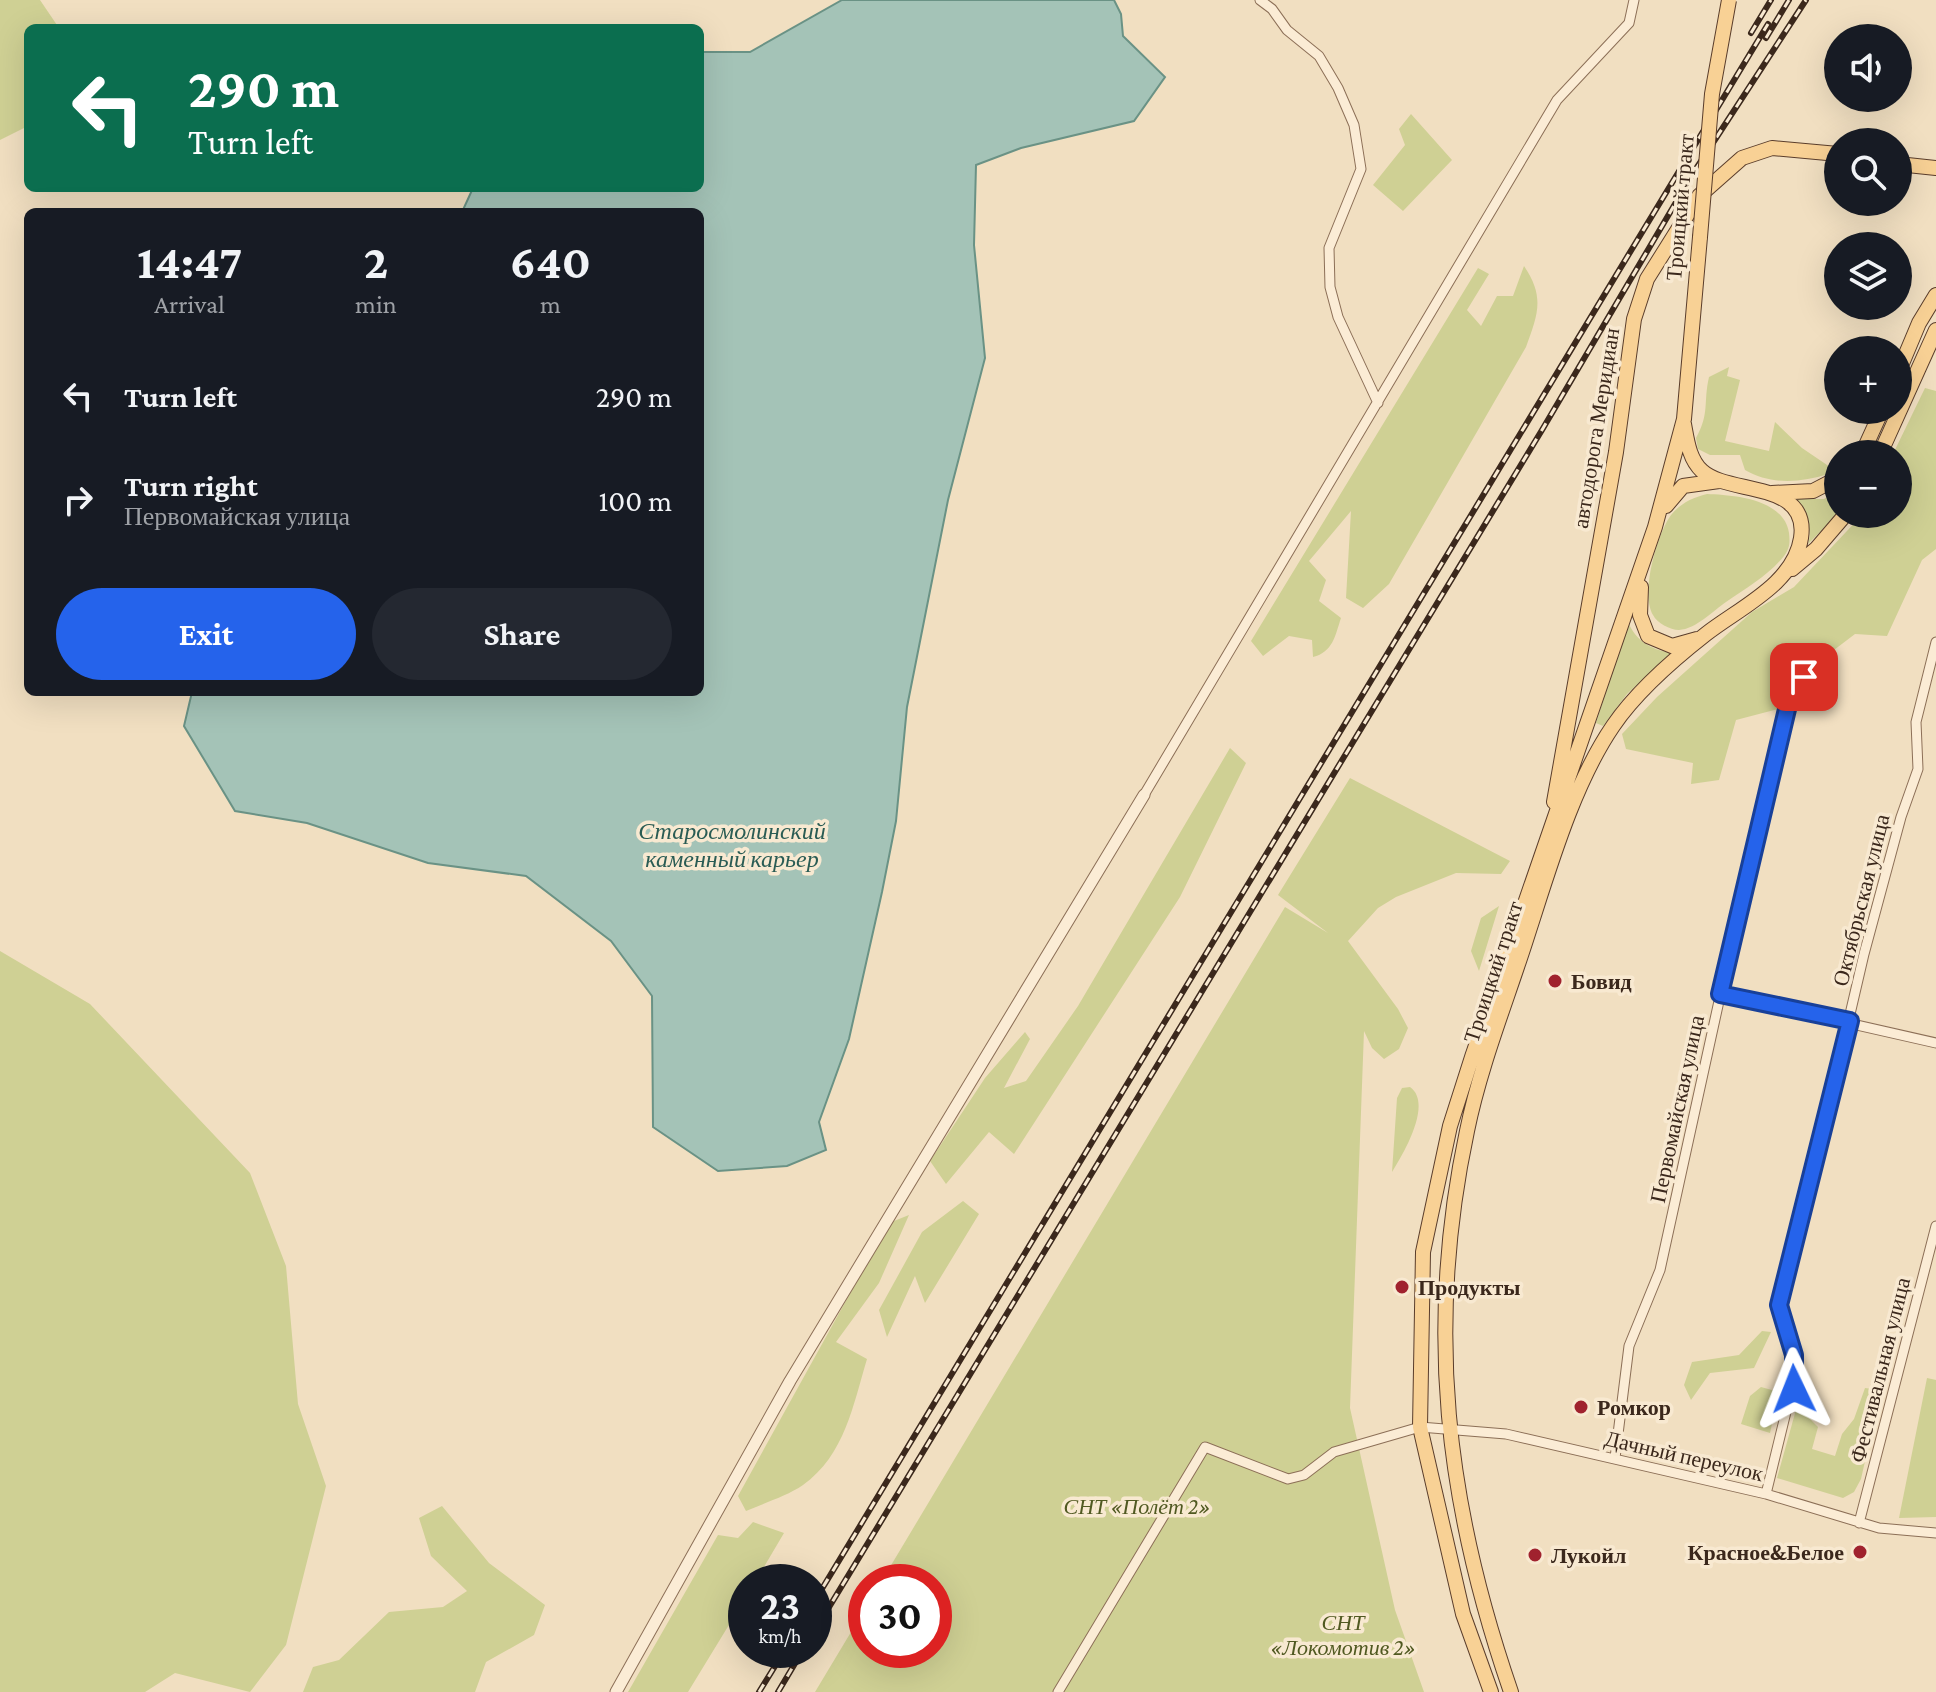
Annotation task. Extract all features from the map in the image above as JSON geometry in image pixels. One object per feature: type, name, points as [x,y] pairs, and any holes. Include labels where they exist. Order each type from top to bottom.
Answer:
[{"type":"main road","name":"Троицкий тракт","points":[[1491,1692],[1463,1614],[1420,1427],[1420,1294],[1429,1217],[1450,1126],[1473,1054],[1646,555],[1684,419],[1712,94],[1729,0]]},
{"type":"main road","name":"автодорога Меридиан","points":[[1550,834],[1616,452],[1634,319],[1647,279],[1699,196],[1742,158],[1772,148],[1824,153]]},
{"type":"main road","points":[[1912,165],[1936,168]]},
{"type":"main road","points":[[1912,340],[1936,295]]},
{"type":"main road","points":[[1886,440],[1936,330]]},
{"type":"main road","name":"Троицкий тракт","points":[[1684,419],[1695,462],[1703,472],[1720,481]]},
{"type":"main road","points":[[1655,527],[1674,493],[1683,486],[1720,481],[1772,493],[1813,491],[1824,485]]},
{"type":"main road","name":"Троицкий тракт","points":[[1511,1692],[1493,1641],[1462,1511],[1447,1429],[1448,1253],[1462,1158],[1478,1086],[1535,912],[1589,767],[1629,706],[1703,636],[1779,580],[1797,553],[1801,529],[1791,506],[1772,493]]},
{"type":"main road","points":[[1779,580],[1816,549],[1834,528]]},
{"type":"main road","points":[[1646,555],[1639,600],[1643,627],[1648,636],[1672,646],[1703,636]]},
{"type":"street","points":[[1260,0],[1319,56],[1338,88],[1354,125],[1361,169],[1329,248],[1330,287],[1338,317],[1378,403]]},
{"type":"street","points":[[616,1692],[790,1381],[1144,795],[1557,100],[1629,23],[1634,0]]},
{"type":"street","name":"Октябрьская улица","points":[[1766,1494],[1796,1371],[1781,1317],[1782,1291],[1793,1259],[1901,817],[1918,769],[1916,722],[1936,642]]},
{"type":"street","name":"Первомайская улица","points":[[1615,1458],[1627,1356],[1637,1320],[1660,1270],[1720,994],[1792,688],[1804,677]]},
{"type":"street","points":[[1720,994],[1850,1021],[1936,1043]]},
{"type":"street","name":"Фестивальная улица","points":[[1859,1523],[1936,1226]]},
{"type":"street","points":[[1058,1692],[1205,1447],[1288,1479],[1304,1475],[1334,1452],[1420,1427]]},
{"type":"street","name":"Дачный переулок","points":[[1420,1427],[1506,1434],[1766,1494],[1859,1523],[1936,1533]]},
{"type":"green space","points":[[0,0],[40,0],[56,24],[24,24],[24,128],[0,140]]},
{"type":"green space","points":[[1411,114],[1452,160],[1403,211],[1373,185],[1405,145],[1399,129]]},
{"type":"green space","points":[[1524,266],[1537,297],[1534,325],[1526,347],[1389,584],[1363,608],[1346,598],[1351,511],[1309,561],[1326,580],[1319,601],[1341,618],[1332,642],[1320,655],[1313,657],[1312,640],[1289,636],[1263,656],[1251,641],[1478,268],[1489,274],[1467,310],[1481,326],[1497,296],[1513,296]]},
{"type":"green space","points":[[1729,367],[1727,376],[1740,380],[1725,441],[1769,451],[1775,422],[1802,448],[1824,463],[1824,475],[1796,481],[1765,478],[1745,470],[1740,455],[1710,455],[1698,449],[1696,438],[1705,415],[1709,377]]},
{"type":"green space","points":[[1925,388],[1936,391],[1936,549],[1922,560],[1887,636],[1855,634],[1788,685],[1782,708],[1736,720],[1719,780],[1691,784],[1693,763],[1626,749],[1622,734],[1657,697],[1752,612],[1794,587],[1850,528],[1912,528],[1912,440],[1900,440],[1908,424],[1912,424],[1912,415]]},
{"type":"green space","points":[[1707,494],[1743,498],[1768,506],[1785,522],[1789,533],[1788,548],[1784,556],[1757,581],[1704,619],[1685,629],[1672,629],[1657,621],[1649,605],[1652,564],[1671,515],[1687,502]]},
{"type":"green space","points":[[1794,499],[1824,499],[1824,528],[1808,544],[1808,526]]},
{"type":"green space","points":[[1628,622],[1645,643],[1671,653],[1627,694],[1603,726],[1596,723]]},
{"type":"green space","points":[[1230,748],[1246,763],[1180,897],[1014,1154],[989,1132],[946,1184],[930,1161],[985,1078],[1025,1032],[1030,1039],[1004,1088],[1026,1081],[1078,1006]]},
{"type":"green space","name":"СНТ «Полёт 2»","points":[[1350,778],[1510,861],[1501,874],[1456,873],[1396,897],[1378,908],[1348,941],[1398,1009],[1408,1028],[1399,1049],[1384,1059],[1372,1048],[1364,1031],[1350,1408],[1395,1610],[1424,1692],[815,1692],[848,1637],[848,1668],[952,1668],[952,1564],[892,1564],[1285,907],[1328,933],[1278,895]]},
{"type":"green space","points":[[1499,906],[1479,971],[1471,951],[1481,918]]},
{"type":"green space","points":[[0,951],[90,1004],[250,1173],[286,1266],[298,1404],[326,1486],[286,1645],[250,1692],[175,1673],[145,1692],[0,1692]]},
{"type":"green space","points":[[1410,1087],[1419,1104],[1418,1116],[1392,1172],[1397,1098],[1402,1088]]},
{"type":"green space","points":[[963,1201],[979,1214],[925,1303],[915,1276],[887,1337],[879,1310],[922,1232]]},
{"type":"green space","points":[[909,1215],[879,1283],[836,1342],[867,1359],[852,1411],[838,1444],[829,1459],[803,1485],[746,1511],[738,1496],[889,1223]]},
{"type":"green space","points":[[1762,1331],[1771,1332],[1754,1368],[1710,1373],[1691,1400],[1684,1385],[1692,1362],[1739,1355]]},
{"type":"green space","points":[[1927,1378],[1936,1380],[1936,1517],[1899,1518]]},
{"type":"green space","points":[[1761,1387],[1779,1392],[1770,1433],[1741,1424],[1750,1396]]},
{"type":"green space","points":[[1865,1388],[1881,1390],[1861,1479],[1854,1492],[1843,1498],[1777,1478],[1797,1406],[1818,1427],[1812,1449],[1835,1456],[1842,1434],[1854,1419]]},
{"type":"green space","points":[[442,1506],[489,1563],[545,1605],[534,1635],[486,1662],[475,1692],[303,1692],[313,1667],[339,1660],[389,1612],[443,1607],[467,1591],[431,1556],[419,1518]]},
{"type":"green space","points":[[753,1522],[784,1533],[766,1564],[728,1564],[728,1626],[688,1692],[628,1692],[718,1535],[738,1538]]},
{"type":"water","name":"Старосмолинский каменный карьер","points":[[842,0],[1114,0],[1121,14],[1123,36],[1165,77],[1134,121],[1021,148],[976,165],[974,245],[985,358],[948,500],[907,707],[896,821],[882,892],[849,1039],[819,1122],[826,1150],[787,1166],[718,1171],[653,1127],[652,996],[611,941],[526,876],[428,863],[307,823],[235,811],[184,726],[191,696],[704,696],[704,208],[464,208],[471,192],[704,192],[704,52],[750,52]]},
{"type":"railway","points":[[1751,33],[1771,0]]},
{"type":"railway","points":[[1766,38],[1789,0]]},
{"type":"railway","points":[[832,1602],[1542,430],[1692,175],[1806,0]]},
{"type":"railway","points":[[832,1572],[1768,24]]},
{"type":"railway","points":[[759,1692],[774,1668]]},
{"type":"railway","points":[[778,1692],[792,1668]]},
{"type":"place","name":"Бовид","points":[[1555,981]]},
{"type":"place","name":"Продукты","points":[[1402,1287]]},
{"type":"place","name":"Ромкор","points":[[1581,1407]]},
{"type":"place","name":"Красное&Белое","points":[[1860,1552]]},
{"type":"place","name":"Лукойл","points":[[1535,1555]]},
{"type":"route","points":[[1794,1389],[1794,1355],[1779,1305],[1793,1259],[1850,1021],[1720,994],[1792,688],[1804,677]]},
{"type":"park label","name":"СНТ «Локомотив 2»","points":[[1343,1634]]}]
